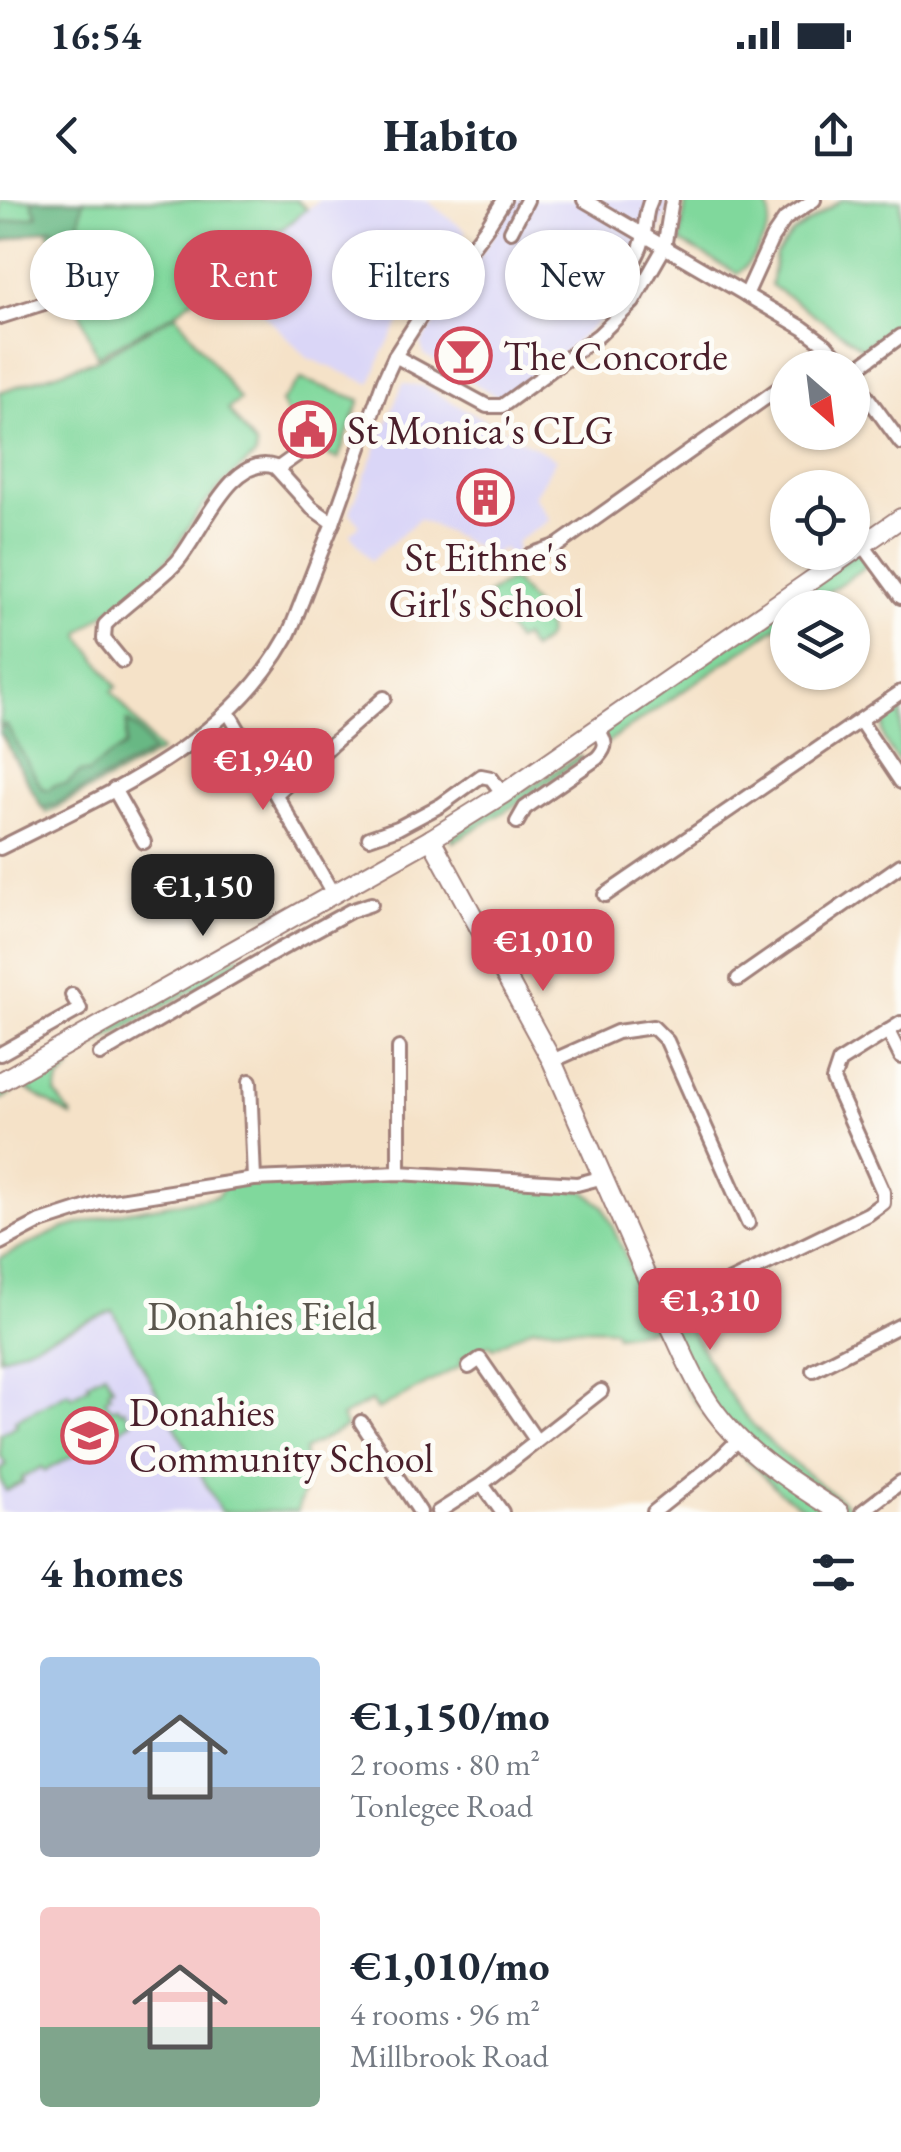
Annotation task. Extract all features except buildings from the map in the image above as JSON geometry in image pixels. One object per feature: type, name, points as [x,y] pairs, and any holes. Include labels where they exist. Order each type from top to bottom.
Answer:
[{"type":"main road","points":[[870,539],[901,518]]},
{"type":"main road","points":[[0,1082],[503,794],[826,570]]},
{"type":"main road","points":[[430,839],[552,1061],[697,1383],[738,1440],[782,1476],[839,1512]]},
{"type":"street","points":[[0,848],[114,790],[192,743],[228,712],[267,667],[288,635],[395,356],[504,200]]},
{"type":"street","points":[[512,230],[527,200]]},
{"type":"street","points":[[584,200],[831,350]]},
{"type":"street","points":[[640,247],[651,200]]},
{"type":"street","points":[[395,356],[487,406],[502,406],[599,335],[633,302],[664,248],[672,200]]},
{"type":"street","points":[[746,295],[772,238],[786,220],[814,200]]},
{"type":"street","points":[[0,317],[30,308]]},
{"type":"street","points":[[870,358],[901,336]]},
{"type":"street","points":[[821,350],[826,344]]},
{"type":"street","points":[[530,555],[558,546],[770,395]]},
{"type":"street","points":[[870,400],[901,444]]},
{"type":"street","points":[[277,468],[298,454]]},
{"type":"street","points":[[122,662],[104,639],[105,624],[178,561],[206,515],[234,482],[258,465],[277,468],[312,508],[333,523]]},
{"type":"street","points":[[870,554],[901,598]]},
{"type":"street","points":[[605,895],[901,692]]},
{"type":"street","points":[[276,794],[384,698]]},
{"type":"street","points":[[228,712],[332,892]]},
{"type":"street","points":[[860,721],[901,782]]},
{"type":"street","points":[[517,822],[525,808],[602,752],[606,743],[598,729]]},
{"type":"street","points":[[369,838],[398,828],[440,805],[481,776],[491,778],[503,794]]},
{"type":"street","points":[[114,790],[144,842]]},
{"type":"street","points":[[738,979],[901,865]]},
{"type":"street","points":[[100,1054],[350,911],[371,904]]},
{"type":"street","points":[[268,930],[280,950]]},
{"type":"street","points":[[0,1054],[80,1009],[72,995]]},
{"type":"street","points":[[665,1313],[868,1214],[883,1203],[883,1192],[833,1080],[839,1062],[901,1023]]},
{"type":"street","points":[[552,1061],[617,1032],[653,1027],[666,1041],[748,1223]]},
{"type":"street","points":[[888,1032],[901,1057]]},
{"type":"street","points":[[399,1048],[399,1173]]},
{"type":"street","points":[[250,1081],[254,1178]]},
{"type":"street","points":[[0,1243],[38,1223],[100,1203],[254,1178],[399,1173],[577,1184],[604,1177]]},
{"type":"street","points":[[813,1370],[901,1326]]},
{"type":"street","points":[[469,1367],[480,1359],[536,1440]]},
{"type":"street","points":[[438,1512],[482,1484],[600,1392]]},
{"type":"street","points":[[361,1422],[420,1512]]},
{"type":"street","points":[[654,1512],[738,1440]]},
{"type":"street","points":[[862,1512],[901,1482]]},
{"type":"street","points":[[482,1484],[502,1512]]},
{"type":"shaded area","points":[[319,200],[426,200],[465,230],[332,230],[332,320],[402,320],[382,354],[371,384],[308,358],[270,320],[312,320],[312,230],[282,230]]},
{"type":"shaded area","points":[[517,200],[667,200],[667,212],[640,274],[640,230],[505,230],[505,320],[601,320],[529,382],[502,399],[424,355],[421,344],[437,320],[485,320],[485,248]]},
{"type":"shaded area","points":[[403,384],[423,386],[556,459],[534,496],[550,520],[516,542],[512,561],[504,548],[492,554],[419,519],[371,561],[350,534],[360,525],[350,512]]},
{"type":"shaded area","name":"Donahies Community School","points":[[113,1311],[221,1512],[0,1512],[0,1358]]},
{"type":"green space","points":[[0,200],[296,200],[307,209],[280,230],[174,230],[174,314],[97,356],[83,320],[154,320],[154,230],[48,230],[45,222],[0,236]]},
{"type":"green space","points":[[31,200],[84,200],[79,230],[30,230],[30,234],[0,242],[0,223],[37,216]]},
{"type":"green space","points":[[686,200],[766,200],[770,216],[764,239],[737,273],[680,242]]},
{"type":"green space","points":[[841,200],[901,200],[901,321],[862,348],[771,285],[776,255],[792,234]]},
{"type":"green space","points":[[174,315],[240,400],[228,409],[256,446],[256,455],[209,499],[156,572],[81,632],[80,636],[117,687],[112,691],[160,752],[46,813],[0,726],[0,392],[98,359]]},
{"type":"green space","points":[[301,379],[360,400],[338,459],[301,445],[281,402]]},
{"type":"green space","points":[[828,570],[861,570],[831,590],[799,590]]},
{"type":"green space","points":[[509,580],[531,601],[546,626],[546,639],[532,650],[523,637],[516,641],[486,596]]},
{"type":"green space","points":[[770,610],[770,632],[604,745],[600,728]]},
{"type":"green space","points":[[901,705],[901,766],[885,742],[883,728]]},
{"type":"green space","points":[[127,721],[153,752],[42,808],[0,732],[4,724],[7,726],[42,788],[48,790],[67,784],[80,772],[88,773],[125,746]]},
{"type":"green space","points":[[580,755],[582,759],[453,842],[451,837]]},
{"type":"green space","points":[[239,955],[242,962],[70,1060],[71,1069],[59,1081],[56,1094],[72,1117],[23,1087],[0,1100],[0,1092]]},
{"type":"green space","name":"Donahies Field","points":[[399,1173],[584,1191],[603,1206],[653,1329],[616,1335],[614,1329],[533,1327],[493,1348],[490,1344],[460,1360],[462,1365],[377,1410],[371,1401],[341,1417],[346,1427],[304,1450],[306,1483],[297,1512],[221,1512],[113,1311],[0,1358],[0,1258],[61,1229],[119,1213],[217,1196],[228,1183]]},
{"type":"green space","points":[[678,1307],[720,1380],[749,1420],[787,1457],[856,1512],[810,1512],[781,1493],[739,1453],[746,1447],[718,1415],[710,1420],[689,1394],[666,1351],[672,1346],[665,1313]]},
{"type":"green space","points":[[105,1373],[113,1387],[105,1399],[111,1409],[124,1409],[131,1422],[115,1433],[112,1428],[94,1438],[96,1443],[45,1471],[42,1467],[6,1491],[0,1479],[0,1469],[6,1465],[0,1455],[0,1434],[17,1425],[15,1420],[69,1392],[72,1396]]},
{"type":"place","name":"The Concorde","points":[[464,356]]},
{"type":"place","name":"St Monica's CLG","points":[[308,430]]},
{"type":"place","name":"St Eithne's Girl's School","points":[[486,498]]},
{"type":"place","name":"Donahies Community School","points":[[90,1435]]}]
